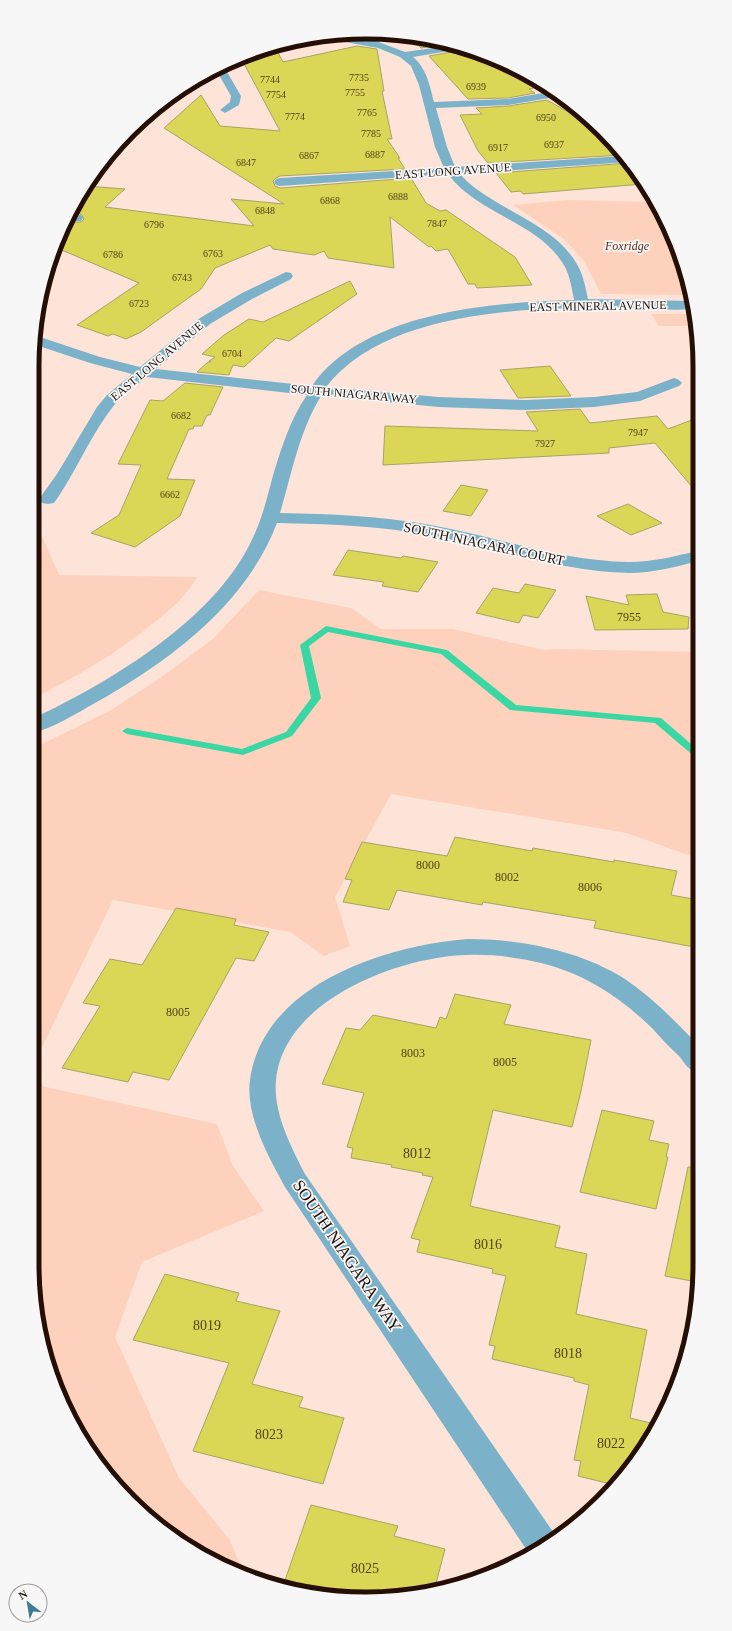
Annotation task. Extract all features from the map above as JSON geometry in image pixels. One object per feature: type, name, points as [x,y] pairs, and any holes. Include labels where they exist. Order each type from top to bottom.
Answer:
[{"type":"street","points":[[350,40],[383,47],[404,55],[415,64],[431,105],[444,155],[451,171],[465,185],[536,231],[559,250],[572,266],[582,303]]},
{"type":"street","points":[[404,55],[447,49]]},
{"type":"street","points":[[223,72],[236,96],[235,103],[225,110]]},
{"type":"street","points":[[431,105],[508,102],[550,95]]},
{"type":"street","name":"EAST LONG AVENUE","points":[[280,182],[619,159]]},
{"type":"street","name":"EAST LONG AVENUE","points":[[48,499],[59,486],[102,410],[112,398],[204,321],[286,276]]},
{"type":"street","name":"EAST MINERAL AVENUE","points":[[39,724],[61,714],[118,682],[151,660],[183,635],[225,595],[252,558],[270,518],[283,471],[297,430],[316,391],[329,374],[355,351],[372,342],[411,327],[441,319],[484,311],[534,305],[582,303],[687,305]]},
{"type":"street","name":"SOUTH NIAGARA WAY","points":[[40,341],[95,360],[143,372],[316,391],[439,402],[526,405],[594,402],[633,397],[650,393],[674,383]]},
{"type":"street","name":"SOUTH NIAGARA COURT","points":[[270,518],[352,520],[409,526],[461,536],[532,554],[593,566],[640,566],[668,563],[693,557]]},
{"type":"street","name":"SOUTH NIAGARA WAY","points":[[540,1542],[295,1180],[274,1140],[266,1109],[263,1080],[268,1058],[278,1035],[294,1016],[335,985],[390,960],[415,953],[466,947],[518,950],[559,960],[585,969],[611,983],[656,1018],[693,1056]]},
{"type":"green space","name":"Foxridge","points":[[567,200],[648,202],[659,221],[676,261],[685,295],[601,294],[584,261],[564,239],[513,205]]},
{"type":"green space","points":[[651,314],[689,314],[690,326],[659,326]]},
{"type":"green space","points":[[39,529],[59,575],[197,577],[184,596],[142,633],[112,654],[39,695]]},
{"type":"green space","points":[[259,590],[351,608],[381,629],[453,629],[544,650],[693,652],[693,857],[627,833],[391,794],[335,897],[350,946],[324,956],[290,932],[113,900],[39,1053],[39,746],[111,710],[160,678],[213,639]]},
{"type":"green space","points":[[39,1086],[217,1124],[233,1166],[264,1211],[142,1262],[115,1337],[179,1478],[230,1540],[241,1567],[202,1548],[184,1537],[150,1511],[120,1481],[94,1447],[73,1410],[64,1390],[56,1370],[45,1329],[40,1286]]},
{"type":"building","points":[[416,43],[434,46],[421,48]]},
{"type":"building","points":[[357,46],[377,49],[384,91],[382,91],[392,139],[387,139],[400,158],[398,158],[405,169],[280,176],[273,181],[275,186],[280,188],[411,178],[426,203],[440,211],[446,210],[515,257],[532,285],[477,288],[475,284],[468,284],[448,249],[436,251],[390,217],[394,268],[328,258],[324,251],[314,255],[273,249],[270,245],[215,268],[201,289],[141,332],[126,339],[113,334],[108,336],[77,325],[139,283],[61,250],[73,222],[81,222],[84,219],[81,214],[77,214],[92,186],[125,189],[105,207],[254,226],[231,199],[284,204],[164,128],[201,95],[220,126],[280,131],[244,63],[277,51],[283,62]]},
{"type":"building","points":[[455,51],[466,54],[496,66],[530,83],[537,87],[529,89],[535,93],[508,98],[468,99],[429,56]]},
{"type":"building","points":[[547,100],[582,120],[616,155],[488,163],[478,151],[460,115],[482,114],[476,108],[508,106]]},
{"type":"building","points":[[622,164],[638,184],[523,194],[521,191],[511,192],[496,173]]},
{"type":"building","points":[[350,281],[357,294],[289,341],[276,338],[244,367],[233,365],[229,375],[197,372],[208,362],[211,362],[209,361],[215,357],[202,354],[224,335],[249,319],[263,322]]},
{"type":"building","points":[[550,366],[571,396],[518,398],[500,370]]},
{"type":"building","points":[[185,383],[223,387],[210,415],[207,415],[202,426],[194,426],[193,429],[189,429],[167,479],[195,480],[180,516],[135,547],[91,533],[119,515],[141,465],[118,464],[150,400],[163,401]]},
{"type":"building","points":[[580,409],[590,423],[657,416],[668,429],[693,420],[693,488],[655,443],[609,448],[609,453],[383,465],[385,426],[538,431],[526,412]]},
{"type":"building","points":[[461,485],[488,490],[471,516],[443,511]]},
{"type":"building","points":[[628,504],[662,523],[631,535],[597,516]]},
{"type":"building","points":[[348,550],[401,558],[403,556],[438,562],[418,592],[382,586],[384,582],[333,575]]},
{"type":"building","points":[[525,584],[556,590],[538,618],[523,615],[519,623],[476,613],[493,588],[519,593]]},
{"type":"building","points":[[657,594],[663,612],[689,617],[688,629],[595,630],[586,596],[629,605],[626,595]]},
{"type":"building","points":[[455,837],[532,851],[533,848],[677,871],[671,895],[693,899],[693,947],[594,928],[596,921],[483,902],[482,905],[397,890],[389,910],[343,902],[352,880],[345,879],[362,842],[447,856]]},
{"type":"building","points":[[176,908],[236,919],[234,925],[269,932],[254,961],[236,958],[169,1080],[133,1072],[128,1082],[62,1068],[100,1006],[83,1003],[110,959],[142,965]]},
{"type":"building","points":[[455,994],[511,1005],[504,1024],[591,1040],[572,1127],[493,1110],[470,1206],[560,1226],[555,1247],[587,1254],[576,1314],[647,1330],[630,1418],[652,1423],[638,1447],[609,1484],[578,1476],[581,1461],[574,1460],[589,1385],[574,1381],[574,1378],[492,1359],[495,1346],[489,1345],[506,1276],[492,1273],[493,1269],[417,1252],[420,1240],[411,1238],[433,1177],[422,1175],[423,1173],[391,1167],[392,1165],[351,1158],[353,1148],[347,1147],[364,1093],[322,1084],[346,1028],[360,1030],[373,1015],[436,1028],[440,1017],[446,1019]]},
{"type":"building","points":[[602,1110],[654,1121],[649,1140],[669,1144],[666,1157],[668,1157],[656,1209],[580,1192]]},
{"type":"building","points":[[688,1167],[693,1167],[692,1281],[665,1276]]},
{"type":"building","points":[[165,1274],[239,1293],[236,1301],[280,1311],[252,1384],[303,1397],[299,1407],[344,1418],[323,1484],[193,1451],[229,1363],[133,1340]]},
{"type":"building","points":[[311,1505],[398,1526],[394,1536],[445,1549],[436,1585],[430,1586],[366,1592],[323,1589],[284,1582]]},
{"type":"waterway","points":[[127,731],[243,752],[289,734],[316,698],[304,645],[326,629],[444,652],[513,708],[658,720],[693,751]]}]
